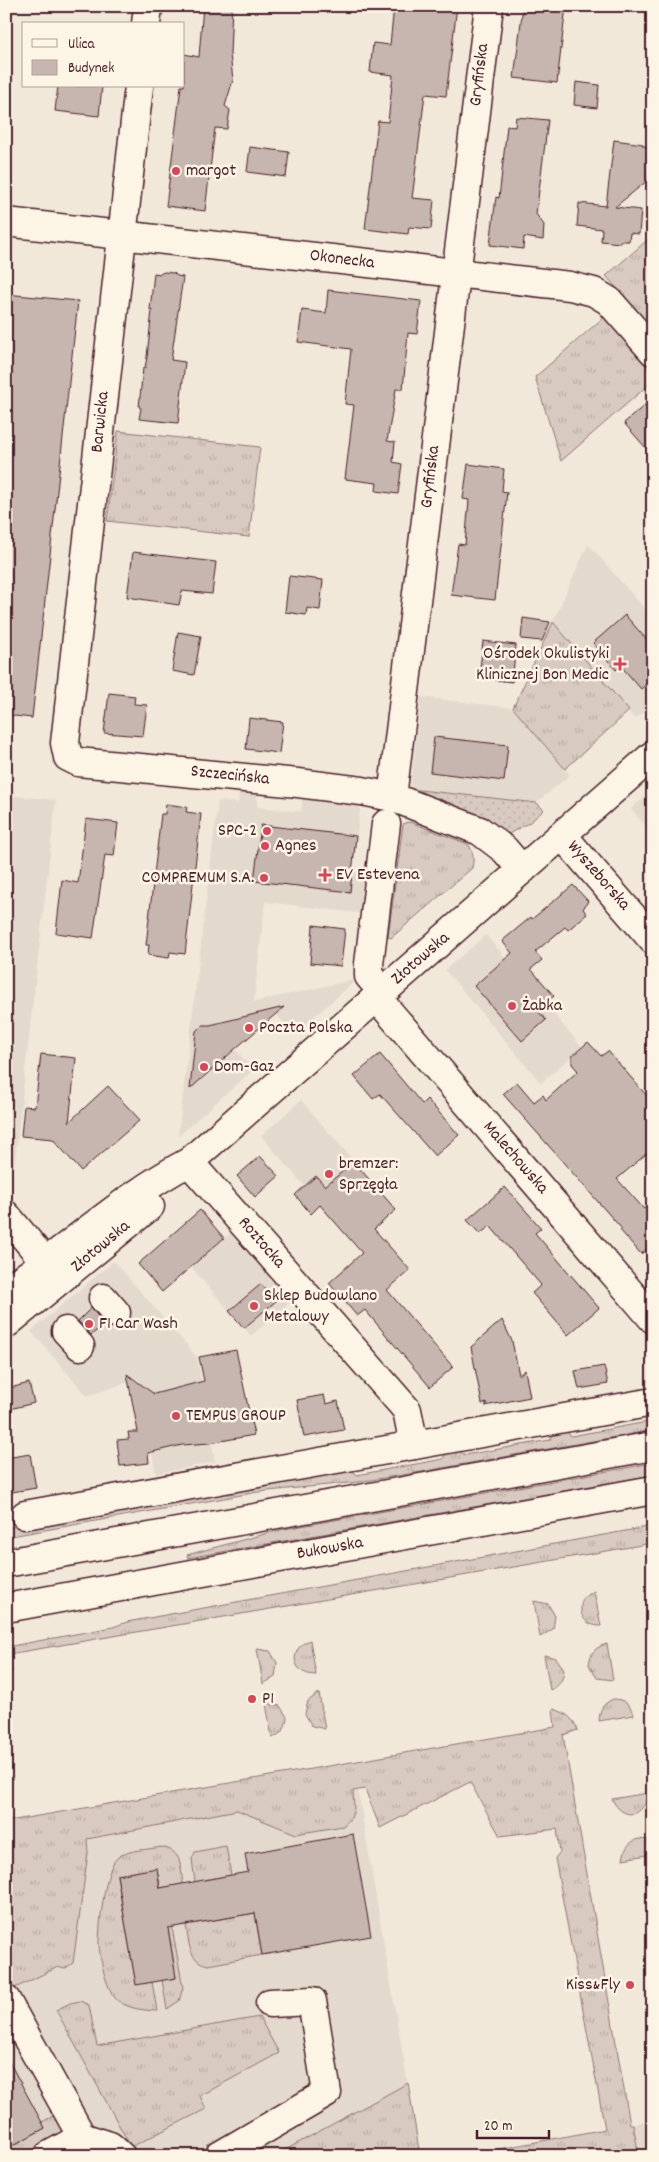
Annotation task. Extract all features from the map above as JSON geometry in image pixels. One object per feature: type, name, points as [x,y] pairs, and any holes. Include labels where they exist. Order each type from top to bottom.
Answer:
[{"type":"street","points":[[146,22],[148,6]]},
{"type":"street","name":"Gryfińska","points":[[392,796],[488,6]]},
{"type":"street","name":"Barwicka","points":[[68,757],[65,743],[138,88]]},
{"type":"street","name":"Okonecka","points":[[6,222],[570,286],[594,292],[609,301],[653,351]]},
{"type":"street","name":"Złotowska","points":[[6,1324],[54,1272],[166,1174],[189,1162],[653,756]]},
{"type":"street","name":"Szczecińska","points":[[68,757],[78,762],[298,783],[362,790],[392,796]]},
{"type":"street","points":[[392,796],[480,831],[505,850],[522,870]]},
{"type":"street","points":[[380,995],[369,976],[369,964],[386,824]]},
{"type":"street","name":"Wyszeborska","points":[[562,835],[653,940]]},
{"type":"street","name":"Malechowska","points":[[380,995],[653,1319]]},
{"type":"street","name":"Roztocka","points":[[189,1162],[408,1410],[414,1445]]},
{"type":"street","points":[[6,1215],[54,1272]]},
{"type":"street","name":"Złotowska","points":[[6,1290],[54,1272]]},
{"type":"street","points":[[25,1515],[653,1402]]},
{"type":"street","points":[[6,1564],[653,1446]]},
{"type":"street","name":"Bukowska","points":[[6,1608],[653,1490]]},
{"type":"street","points":[[6,2000],[82,2137],[110,2146],[121,2156]]},
{"type":"street","points":[[220,2156],[327,2093],[312,2001],[270,2003]]},
{"type":"street","points":[[48,2156],[82,2137]]},
{"type":"shaded area","name":"Ośrodek Okulistyki Klinicznej Bon Medic","points":[[588,544],[653,618],[653,705],[635,719],[553,622]]},
{"type":"shaded area","points":[[421,697],[513,708],[570,775],[536,803],[410,789]]},
{"type":"shaded area","points":[[258,789],[257,807],[301,811],[303,793],[361,801],[353,870],[370,872],[365,914],[265,902],[254,1002],[357,979],[294,1035],[276,1014],[235,1049],[253,1070],[178,1136],[218,801],[238,803],[239,792],[242,790]]},
{"type":"shaded area","points":[[653,790],[653,834],[631,809]]},
{"type":"shaded area","points":[[6,795],[56,800],[14,1169],[6,1160]]},
{"type":"shaded area","points":[[486,935],[582,1047],[541,1083],[445,970]]},
{"type":"shaded area","name":"bremzer: Sprzęgła","points":[[301,1100],[396,1210],[356,1245],[261,1136]]},
{"type":"shaded area","points":[[233,1231],[293,1300],[251,1336],[191,1267]]},
{"type":"shaded area","points":[[114,1261],[197,1357],[215,1462],[156,1474],[138,1379],[87,1396],[31,1331]]},
{"type":"shaded area","points":[[355,1773],[420,2156],[6,2156],[6,1884],[72,1821]]},
{"type":"shaded area","points":[[653,2120],[653,2156],[462,2156],[630,2124]]},
{"type":"green space","points":[[653,235],[653,329],[606,276]]},
{"type":"green space","points":[[604,317],[653,374],[653,381],[561,461],[535,377]]},
{"type":"green space","points":[[118,431],[260,447],[249,537],[107,521]]},
{"type":"green space","points":[[553,622],[629,711],[565,769],[513,708]]},
{"type":"green space","points":[[410,789],[537,803],[544,810],[530,822],[505,836]]},
{"type":"green space","points":[[410,822],[468,844],[472,853],[473,865],[472,868],[391,938],[388,937],[403,825]]},
{"type":"green space","points":[[653,1421],[653,1430],[415,1473],[358,1482],[258,1492],[6,1537],[6,1528],[272,1486],[270,1480],[350,1468],[357,1475],[443,1459],[448,1449],[456,1448],[465,1455],[550,1440],[555,1430],[563,1428],[571,1436]]},
{"type":"green space","points":[[653,1463],[653,1475],[188,1558],[187,1555],[279,1530]]},
{"type":"green space","points":[[653,1526],[653,1543],[9,1654],[12,1672],[6,1673],[6,1647],[113,1627],[127,1622]]},
{"type":"green space","points":[[594,1591],[601,1626],[590,1624],[586,1621],[583,1618],[581,1609],[583,1598]]},
{"type":"green space","points":[[534,1601],[548,1604],[555,1616],[553,1629],[540,1637]]},
{"type":"green space","points":[[310,1640],[316,1675],[301,1671],[295,1660],[298,1649]]},
{"type":"green space","points":[[607,1644],[613,1680],[597,1678],[589,1665],[594,1651]]},
{"type":"green space","points":[[257,1649],[270,1651],[277,1663],[275,1677],[263,1684]]},
{"type":"green space","points":[[544,1655],[556,1658],[564,1669],[560,1682],[550,1690]]},
{"type":"green space","points":[[319,1693],[325,1729],[312,1726],[305,1714],[308,1701]]},
{"type":"green space","points":[[613,1699],[626,1703],[634,1715],[599,1721],[602,1707]]},
{"type":"green space","points":[[266,1703],[280,1706],[287,1717],[283,1730],[272,1738]]},
{"type":"green space","points":[[553,1709],[568,1716],[578,1730],[563,1735],[630,2124],[633,2124],[639,2156],[462,2156],[605,2129],[555,1858],[560,1852],[557,1829],[500,1836],[470,1782],[380,1828],[365,1789],[353,1791],[354,1809],[351,1818],[343,1826],[296,1834],[237,1810],[87,1839],[88,1853],[73,1963],[64,1969],[58,1967],[13,1989],[6,1986],[6,1808],[9,1821],[555,1727]]},
{"type":"green space","points":[[648,1793],[643,1807],[633,1814],[627,1814],[622,1811],[612,1799]]},
{"type":"green space","points":[[638,1839],[653,1843],[653,1854],[623,1859],[628,1846]]},
{"type":"green space","points":[[226,1846],[231,1875],[195,1882],[192,1859],[195,1852]]},
{"type":"green space","points":[[161,1847],[168,1849],[177,1856],[181,1865],[183,1884],[160,1888],[157,1869],[117,1876],[136,1984],[152,1982],[157,2011],[131,2007],[121,2003],[113,1996],[104,1974],[99,1943],[106,1885],[113,1864],[117,1858],[127,1853]]},
{"type":"green space","points":[[255,1913],[262,1955],[208,1965],[201,1963],[193,1955],[186,1925]]},
{"type":"green space","points":[[172,1927],[183,1988],[179,2001],[167,2009],[162,1980],[176,1978],[168,1928]]},
{"type":"green space","points":[[80,2001],[89,2005],[97,2046],[259,2017],[279,2053],[200,2096],[206,2109],[131,2147],[56,2010],[70,2003]]},
{"type":"green space","points":[[408,2083],[420,2156],[274,2156]]},
{"type":"green space","points":[[55,2115],[67,2137],[33,2156],[6,2156],[6,2149],[45,2128],[42,2122]]},
{"type":"building","points":[[203,6],[232,6],[230,54],[233,80],[225,106],[230,110],[227,129],[215,128],[205,211],[166,206],[181,88],[185,88],[185,54],[199,57]]},
{"type":"building","points":[[394,6],[457,6],[446,96],[425,94],[412,198],[434,200],[431,229],[409,227],[408,234],[365,229],[378,121],[388,122],[393,75],[370,72],[373,43],[390,45]]},
{"type":"building","points":[[523,6],[566,6],[557,83],[514,78]]},
{"type":"building","points":[[576,82],[599,85],[597,108],[574,105]]},
{"type":"building","points":[[58,88],[102,88],[99,116],[55,111]]},
{"type":"building","points":[[516,117],[548,120],[536,214],[544,225],[543,240],[524,237],[523,249],[490,245],[496,197],[499,198],[507,126],[515,127]]},
{"type":"building","points":[[614,140],[653,147],[653,168],[650,168],[648,180],[615,207],[641,210],[639,234],[630,233],[629,241],[620,241],[620,243],[601,241],[602,229],[577,226],[579,203],[606,206]]},
{"type":"building","points":[[250,147],[289,152],[286,177],[247,172]]},
{"type":"building","points":[[164,272],[174,273],[177,276],[183,277],[171,360],[185,362],[178,423],[139,419],[143,368],[145,368],[147,357],[152,310],[150,310],[154,273],[160,274]]},
{"type":"building","points":[[328,290],[421,301],[417,334],[408,333],[403,389],[396,389],[387,441],[395,442],[393,462],[402,464],[398,494],[376,491],[377,483],[345,479],[354,405],[345,404],[351,349],[298,342],[302,310],[326,313]]},
{"type":"building","points":[[6,294],[78,301],[32,718],[6,715]]},
{"type":"building","points":[[653,398],[653,456],[624,423]]},
{"type":"building","points":[[468,464],[504,469],[502,491],[507,492],[495,600],[451,595],[458,544],[465,545],[469,500],[463,499]]},
{"type":"building","points":[[133,552],[216,562],[212,594],[182,591],[179,605],[127,597]]},
{"type":"building","points":[[289,576],[323,580],[320,610],[307,608],[306,615],[285,612]]},
{"type":"building","points":[[625,615],[653,647],[653,678],[641,689],[621,666],[616,670],[593,643]]},
{"type":"building","points":[[523,618],[550,622],[542,641],[521,639]]},
{"type":"building","points":[[178,632],[201,636],[194,675],[172,671]]},
{"type":"building","points":[[483,641],[516,645],[512,682],[479,678]]},
{"type":"building","points":[[109,693],[135,696],[134,704],[147,705],[143,736],[104,733]]},
{"type":"building","points":[[249,718],[283,722],[279,753],[246,749]]},
{"type":"building","points":[[434,737],[508,745],[504,781],[430,772]]},
{"type":"building","points":[[166,804],[187,807],[186,812],[201,814],[185,954],[170,952],[169,958],[148,955],[149,945],[146,945],[161,814],[165,814]]},
{"type":"building","points":[[86,819],[118,823],[114,856],[105,855],[93,938],[56,933],[62,880],[78,883]]},
{"type":"building","points":[[261,825],[356,836],[350,892],[254,881]]},
{"type":"building","points":[[573,885],[588,901],[583,909],[587,914],[568,930],[565,927],[535,952],[542,960],[531,969],[554,996],[537,1010],[546,1020],[522,1041],[474,986],[512,953],[502,941]]},
{"type":"building","points":[[313,925],[345,929],[341,966],[310,963]]},
{"type":"building","points":[[284,1007],[190,1089],[196,1031],[202,1025],[210,1025]]},
{"type":"building","points":[[588,1042],[601,1056],[608,1051],[653,1103],[653,1148],[617,1179],[644,1209],[653,1202],[653,1244],[641,1254],[620,1230],[622,1229],[503,1094],[517,1082],[534,1102],[543,1095],[546,1100],[578,1071],[572,1064],[572,1056]]},
{"type":"building","points":[[41,1054],[76,1058],[69,1122],[108,1086],[140,1120],[81,1171],[53,1139],[21,1136],[24,1106],[35,1107]]},
{"type":"building","points":[[380,1054],[422,1104],[427,1099],[459,1135],[435,1156],[380,1094],[373,1099],[354,1076]]},
{"type":"building","points":[[260,1156],[279,1176],[255,1197],[237,1176]]},
{"type":"building","points":[[354,1162],[396,1210],[374,1229],[410,1270],[387,1290],[453,1367],[430,1387],[365,1310],[357,1316],[329,1283],[362,1253],[320,1205],[311,1214],[295,1195],[316,1176],[325,1186]]},
{"type":"building","points":[[505,1187],[541,1228],[535,1233],[599,1308],[568,1335],[532,1293],[541,1285],[490,1226],[480,1234],[467,1220]]},
{"type":"building","points":[[200,1210],[224,1238],[162,1292],[138,1264]]},
{"type":"building","points":[[261,1284],[276,1301],[244,1328],[229,1311]]},
{"type":"building","points":[[91,1308],[105,1324],[91,1335],[78,1321]]},
{"type":"building","points":[[502,1320],[512,1341],[519,1375],[525,1370],[530,1397],[485,1406],[488,1403],[482,1404],[471,1347]]},
{"type":"building","points":[[236,1350],[254,1435],[210,1443],[182,1445],[148,1453],[149,1463],[120,1466],[117,1440],[129,1439],[128,1432],[138,1432],[127,1374],[154,1394],[204,1381],[199,1357]]},
{"type":"building","points":[[604,1366],[608,1384],[579,1389],[575,1371]]},
{"type":"building","points":[[29,1383],[34,1403],[6,1410],[6,1389]]},
{"type":"building","points":[[324,1395],[326,1404],[338,1401],[344,1430],[304,1437],[297,1400]]},
{"type":"building","points":[[30,1454],[36,1488],[6,1493],[6,1458]]},
{"type":"building","points":[[353,1834],[371,1936],[262,1955],[255,1913],[168,1928],[176,1978],[136,1985],[117,1875],[157,1868],[160,1888],[248,1872],[245,1854]]},
{"type":"building","points":[[6,2056],[45,2128],[6,2149]]},
{"type":"place","name":"margot","points":[[176,171]]},
{"type":"place","name":"Ośrodek Okulistyki Klinicznej Bon Medic","points":[[620,664]]},
{"type":"place","name":"SPC-2","points":[[267,831]]},
{"type":"place","name":"Agnes","points":[[265,846]]},
{"type":"place","name":"EV Estevena","points":[[325,875]]},
{"type":"place","name":"COMPREMUM S.A.","points":[[264,878]]},
{"type":"place","name":"Żabka","points":[[512,1006]]},
{"type":"place","name":"Poczta Polska","points":[[249,1028]]},
{"type":"place","name":"Dom-Gaz","points":[[204,1067]]},
{"type":"place","name":"bremzer: Sprzęgła","points":[[329,1174]]},
{"type":"place","name":"Sklep Budowlano Metalowy","points":[[254,1306]]},
{"type":"place","name":"F1 Car Wash","points":[[89,1324]]},
{"type":"place","name":"TEMPUS GROUP","points":[[176,1416]]},
{"type":"place","name":"P1","points":[[252,1699]]},
{"type":"place","name":"Kiss&Fly","points":[[630,1985]]}]
